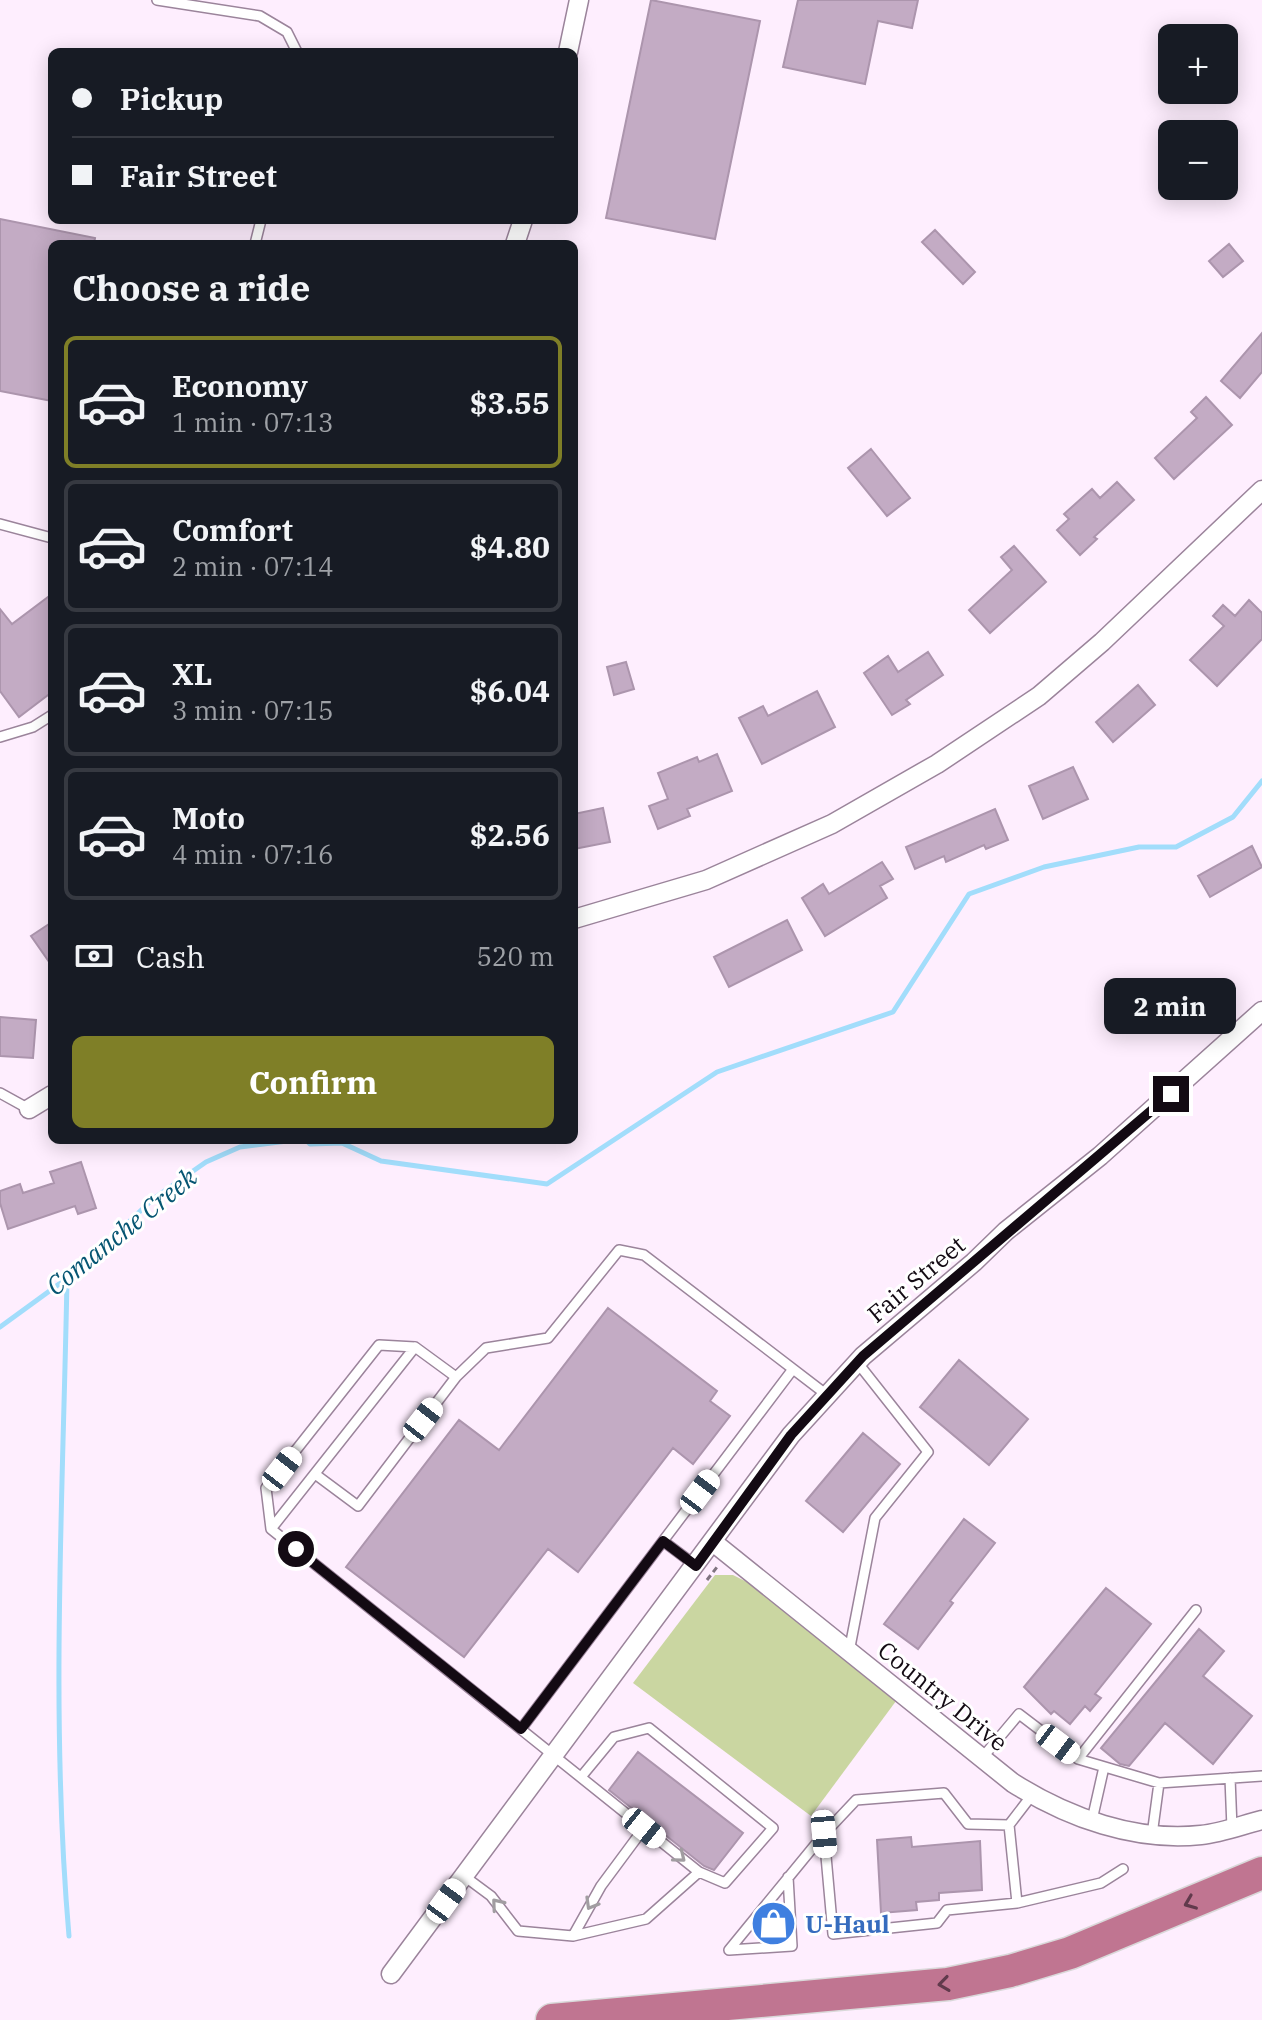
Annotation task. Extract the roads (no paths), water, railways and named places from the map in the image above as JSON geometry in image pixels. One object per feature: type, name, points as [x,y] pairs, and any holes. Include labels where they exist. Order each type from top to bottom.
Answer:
[{"type":"highway","points":[[552,2020],[860,1993],[1010,1971],[1070,1953],[1262,1873]]},
{"type":"street","points":[[569,48],[579,0]]},
{"type":"street","points":[[578,918],[706,880],[832,824],[937,764],[1039,696],[1102,642],[1262,490]]},
{"type":"street","name":"Fair Street","points":[[391,1974],[554,1755],[701,1574],[713,1542],[782,1447],[857,1362],[1006,1231],[1112,1145],[1262,1011]]},
{"type":"street","points":[[29,1109],[48,1097]]},
{"type":"street","name":"Country Drive","points":[[713,1542],[982,1758],[1043,1801],[1092,1820],[1151,1836],[1203,1835],[1262,1820]]},
{"type":"lane","points":[[157,0],[260,16],[287,32],[295,48]]},
{"type":"lane","points":[[0,524],[48,537]]},
{"type":"lane","points":[[0,737],[33,727],[48,718]]},
{"type":"lane","points":[[0,1093],[29,1109]]},
{"type":"lane","points":[[315,1474],[358,1506],[456,1377],[486,1348],[548,1338],[619,1250],[644,1255],[828,1395]]},
{"type":"lane","points":[[456,1377],[415,1347],[379,1345],[266,1488],[271,1529],[699,1872],[725,1883],[773,1828],[649,1728],[614,1737],[581,1777]]},
{"type":"lane","points":[[271,1529],[415,1347]]},
{"type":"lane","points":[[849,1652],[875,1518],[928,1452],[857,1362]]},
{"type":"lane","points":[[521,1729],[793,1369]]},
{"type":"lane","points":[[663,1541],[701,1574]]},
{"type":"lane","points":[[1078,1759],[1196,1610]]},
{"type":"lane","points":[[982,1758],[1019,1714],[1078,1759],[1159,1783],[1262,1776]]},
{"type":"lane","points":[[1092,1820],[1104,1767]]},
{"type":"lane","points":[[1230,1778],[1232,1828]]},
{"type":"lane","points":[[1151,1836],[1159,1783]]},
{"type":"lane","points":[[788,1877],[792,1946],[729,1950],[788,1877],[824,1834],[856,1800],[944,1793],[968,1824],[1009,1825]]},
{"type":"lane","points":[[1017,1903],[1009,1825],[1032,1795]]},
{"type":"lane","points":[[573,1936],[601,1886],[644,1828]]},
{"type":"lane","points":[[824,1834],[833,1934],[937,1923],[947,1910],[1017,1903],[1101,1883],[1123,1869]]},
{"type":"lane","points":[[464,1876],[491,1896],[518,1931],[573,1936],[646,1919],[699,1872]]},
{"type":"waterway","name":"Comanche Creek","points":[[344,1144],[381,1161],[547,1184],[717,1072],[893,1012],[969,894],[1044,867],[1139,847],[1176,847],[1233,817],[1262,781]]},
{"type":"waterway","name":"Comanche Creek","points":[[0,1327],[77,1271],[153,1199],[206,1162],[240,1147],[264,1144]]},
{"type":"waterway","points":[[67,1279],[59,1690],[63,1854],[69,1936]]},
{"type":"place","name":"U-Haul","points":[[774,1924]]}]
